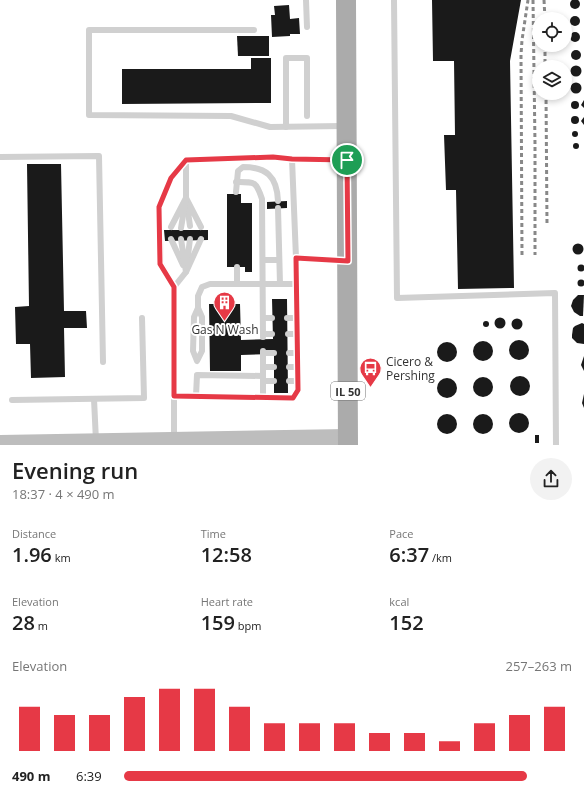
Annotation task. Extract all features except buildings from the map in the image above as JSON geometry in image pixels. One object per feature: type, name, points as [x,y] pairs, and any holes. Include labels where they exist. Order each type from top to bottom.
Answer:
[{"type":"main road","name":"IL 50","points":[[346,0],[348,441]]},
{"type":"main road","points":[[0,444],[174,441],[348,441]]},
{"type":"lane","points":[[306,0],[306,26]]},
{"type":"lane","points":[[394,0],[397,298],[555,294],[556,445]]},
{"type":"lane","points":[[254,30],[89,30],[89,115],[231,116],[270,127],[347,126]]},
{"type":"lane","points":[[286,127],[286,58],[306,58],[307,116]]},
{"type":"lane","points":[[0,157],[99,156],[103,362]]},
{"type":"lane","points":[[174,441],[174,287],[160,264],[159,207],[171,178],[186,160],[273,157],[292,159],[347,160]]},
{"type":"lane","points":[[174,396],[293,398],[298,390],[297,284],[292,159]]},
{"type":"lane","points":[[186,160],[186,198],[190,226]]},
{"type":"lane","points":[[236,192],[238,171],[243,167],[254,167],[264,170],[272,176],[278,194],[278,201]]},
{"type":"lane","points":[[236,182],[252,182],[258,186],[262,199],[263,336],[272,334]]},
{"type":"lane","points":[[186,198],[201,227]]},
{"type":"lane","points":[[171,228],[186,198]]},
{"type":"lane","points":[[181,228],[186,198]]},
{"type":"lane","points":[[278,208],[280,284]]},
{"type":"lane","points":[[171,239],[186,272]]},
{"type":"lane","points":[[181,239],[186,272]]},
{"type":"lane","points":[[186,272],[190,239]]},
{"type":"lane","points":[[174,287],[186,272],[201,239]]},
{"type":"lane","points":[[296,258],[348,261]]},
{"type":"lane","points":[[263,260],[279,260]]},
{"type":"lane","points":[[237,267],[237,284]]},
{"type":"lane","points":[[196,396],[197,361],[193,351],[194,317],[198,308],[198,296],[202,287],[210,284],[297,284]]},
{"type":"lane","points":[[12,400],[144,398],[142,318]]},
{"type":"lane","points":[[263,318],[272,318]]},
{"type":"lane","points":[[287,318],[297,318]]},
{"type":"lane","points":[[288,334],[297,334]]},
{"type":"lane","points":[[263,397],[263,352],[274,353]]},
{"type":"lane","points":[[289,353],[297,353]]},
{"type":"lane","points":[[263,367],[274,367]]},
{"type":"lane","points":[[289,367],[298,367]]},
{"type":"lane","points":[[197,375],[263,378],[274,381]]},
{"type":"lane","points":[[289,381],[298,381]]},
{"type":"lane","points":[[94,399],[101,443]]},
{"type":"railway","points":[[522,255],[521,55],[528,0]]},
{"type":"railway","points":[[533,0],[535,255]]},
{"type":"railway","points":[[544,0],[545,12]]},
{"type":"railway","points":[[545,52],[545,60]]},
{"type":"railway","points":[[546,100],[547,225]]},
{"type":"place","name":"Gas N Wash","points":[[225,322]]},
{"type":"place","name":"Cicero & Pershing","points":[[370,388]]},
{"type":"route","points":[[273,157],[292,159],[347,160],[348,261],[296,258],[298,390],[293,398],[174,396],[174,287],[160,264],[159,207],[171,178],[186,160],[273,157]]}]
